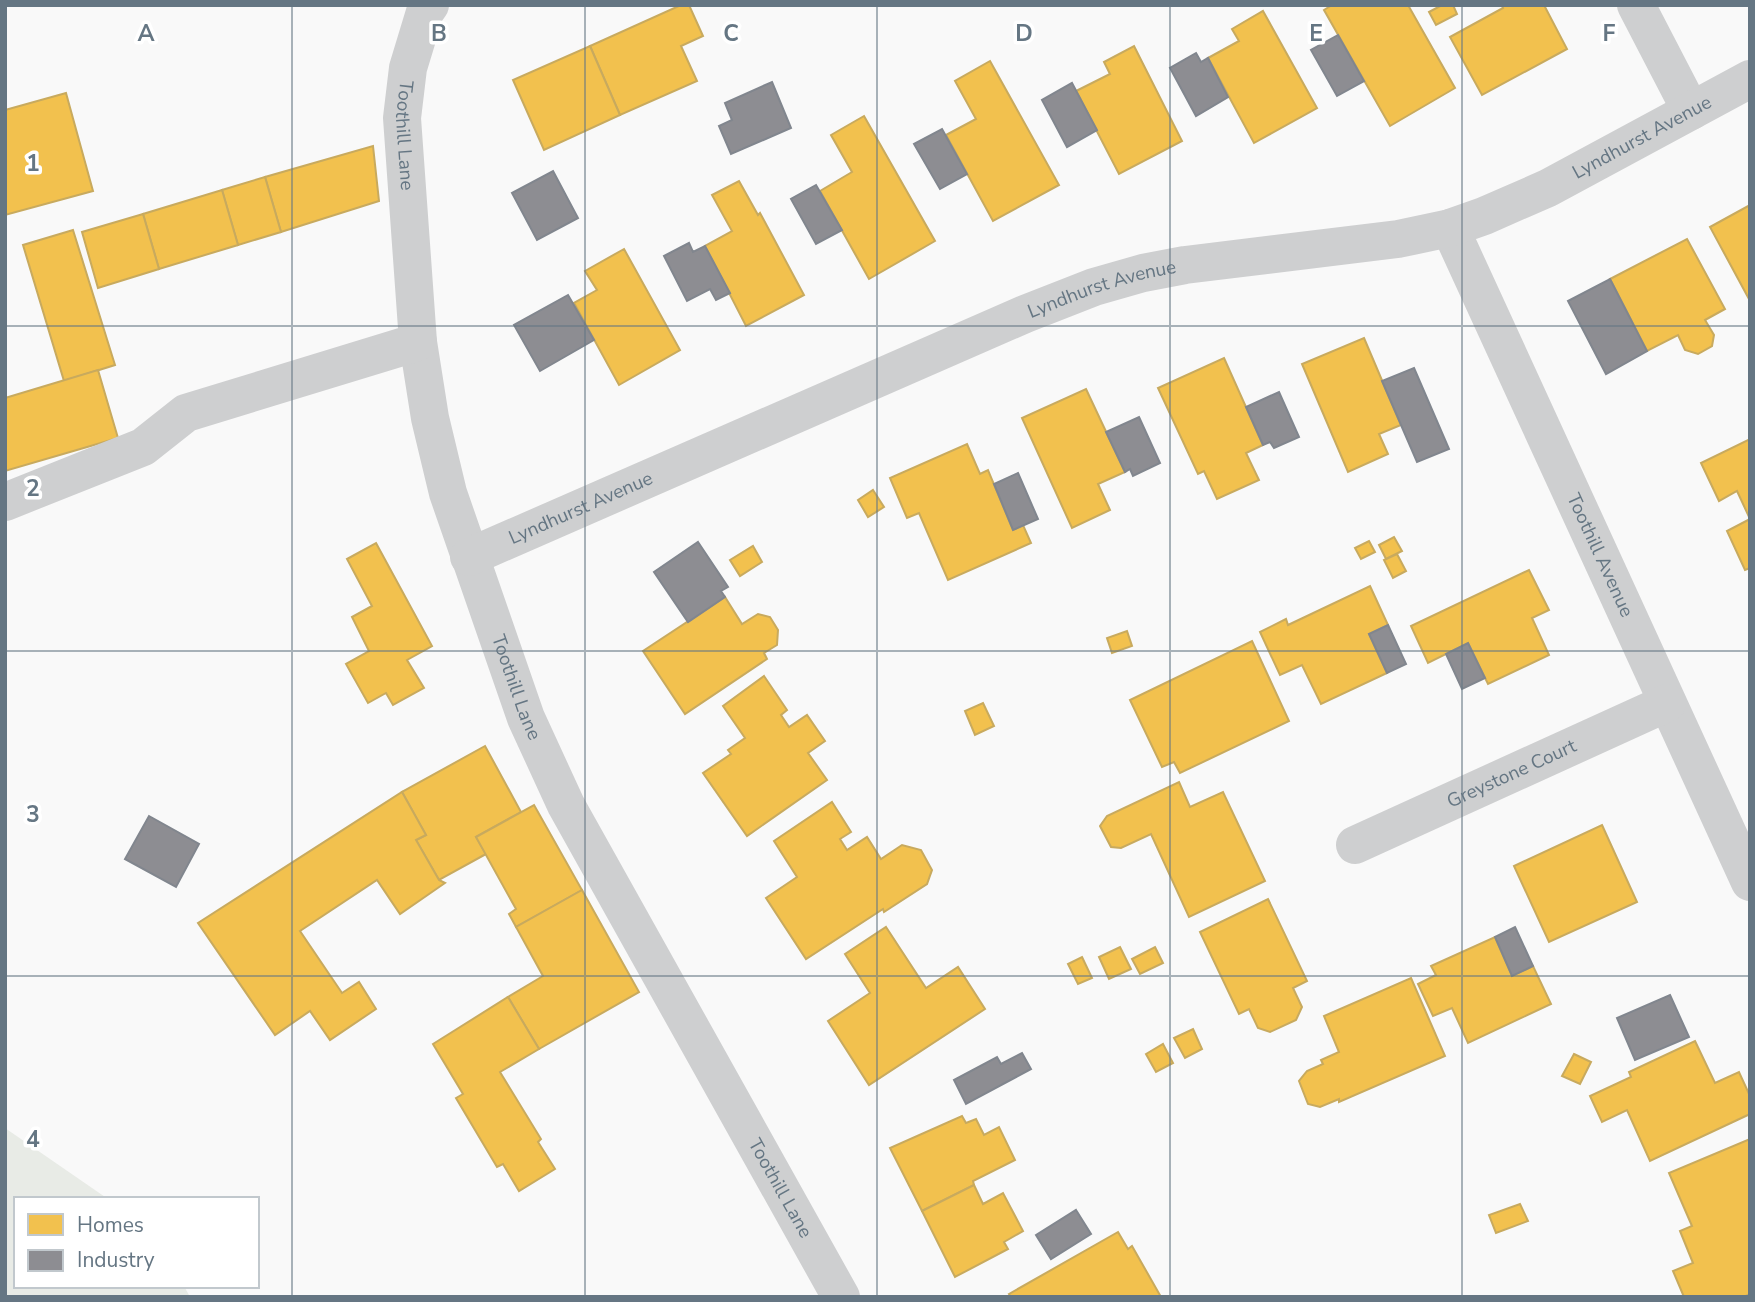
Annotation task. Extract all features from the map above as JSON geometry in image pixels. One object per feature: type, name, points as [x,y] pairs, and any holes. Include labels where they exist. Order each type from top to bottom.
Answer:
[{"type":"street","points":[[1636,5],[1691,111]]},
{"type":"street","name":"Toothill Lane","points":[[428,9],[408,68],[402,118],[418,342],[430,418],[445,480],[469,557],[526,718],[566,805],[841,1297]]},
{"type":"street","name":"Lyndhurst Avenue","points":[[469,557],[1012,320],[1094,287],[1133,275],[1185,265],[1398,239],[1450,228],[1484,216],[1548,188],[1750,79]]},
{"type":"street","name":"Toothill Avenue","points":[[1450,228],[1750,882]]},
{"type":"street","points":[[5,502],[143,447],[186,413],[418,342]]},
{"type":"street","name":"Greystone Court","points":[[1355,845],[1667,703]]},
{"type":"shaded area","points":[[5,1128],[105,1197],[14,1197],[14,1288],[185,1288],[190,1297],[5,1297]]},
{"type":"building: Homes","points":[[681,5],[689,5],[703,36],[681,46],[697,81],[620,115],[590,46]]},
{"type":"building: Homes","points":[[1332,5],[1408,5],[1455,88],[1390,126],[1324,10]]},
{"type":"building: Homes","points":[[1442,5],[1453,5],[1457,14],[1436,25],[1429,12]]},
{"type":"building: Homes","points":[[1502,5],[1544,5],[1567,49],[1482,95],[1450,37],[1503,8]]},
{"type":"building: Homes","points":[[1263,11],[1317,108],[1254,143],[1208,58],[1239,41],[1232,29]]},
{"type":"building: Homes","points":[[590,46],[620,115],[544,150],[513,80]]},
{"type":"building: Homes","points":[[1134,46],[1182,141],[1119,174],[1076,91],[1110,74],[1104,62]]},
{"type":"building: Homes","points":[[990,61],[1059,185],[993,221],[946,135],[976,119],[955,81]]},
{"type":"building: Homes","points":[[66,93],[93,191],[5,215],[5,110]]},
{"type":"building: Homes","points":[[864,116],[935,241],[869,279],[820,191],[852,172],[831,135]]},
{"type":"building: Homes","points":[[373,146],[379,201],[281,232],[265,177]]},
{"type":"building: Homes","points":[[265,177],[281,232],[238,245],[222,190]]},
{"type":"building: Homes","points":[[739,181],[758,215],[760,213],[804,295],[746,326],[705,246],[732,231],[712,195]]},
{"type":"building: Homes","points":[[222,190],[238,245],[159,269],[143,214]]},
{"type":"building: Homes","points":[[1750,205],[1750,298],[1749,299],[1710,227]]},
{"type":"building: Homes","points":[[143,214],[159,269],[98,288],[82,232]]},
{"type":"building: Homes","points":[[73,230],[115,365],[64,381],[23,245]]},
{"type":"building: Homes","points":[[1687,239],[1725,309],[1705,320],[1714,335],[1712,346],[1698,354],[1685,350],[1678,335],[1647,351],[1610,279]]},
{"type":"building: Homes","points":[[624,249],[680,350],[619,385],[574,303],[597,290],[585,271]]},
{"type":"building: Homes","points":[[1364,338],[1401,425],[1379,434],[1388,454],[1348,472],[1302,364]]},
{"type":"building: Homes","points":[[1224,358],[1263,445],[1246,453],[1259,480],[1217,499],[1204,471],[1198,474],[1158,388]]},
{"type":"building: Homes","points":[[98,370],[118,438],[5,471],[5,398]]},
{"type":"building: Homes","points":[[1086,389],[1125,472],[1098,484],[1110,510],[1072,528],[1022,418]]},
{"type":"building: Homes","points":[[1750,439],[1750,519],[1737,491],[1719,501],[1701,463]]},
{"type":"building: Homes","points":[[967,444],[980,474],[988,470],[1013,530],[1023,525],[1031,543],[948,580],[919,513],[907,518],[890,478]]},
{"type":"building: Homes","points":[[873,490],[884,507],[868,517],[858,500]]},
{"type":"building: Homes","points":[[1750,519],[1750,568],[1745,570],[1727,531]]},
{"type":"building: Homes","points":[[1394,537],[1402,551],[1386,559],[1379,545]]},
{"type":"building: Homes","points":[[1369,541],[1375,552],[1361,559],[1355,548]]},
{"type":"building: Homes","points":[[376,543],[432,646],[407,660],[424,688],[393,705],[386,693],[368,703],[346,664],[369,651],[352,617],[372,606],[347,559]]},
{"type":"building: Homes","points":[[753,546],[762,562],[740,576],[730,560]]},
{"type":"building: Homes","points":[[1397,554],[1406,571],[1393,578],[1384,560]]},
{"type":"building: Homes","points":[[1529,570],[1549,610],[1532,618],[1549,655],[1488,684],[1468,643],[1428,663],[1411,626]]},
{"type":"building: Homes","points":[[1370,586],[1388,625],[1369,634],[1387,673],[1321,704],[1302,665],[1280,675],[1260,632],[1286,619],[1288,625]]},
{"type":"building: Homes","points":[[725,597],[742,624],[758,614],[770,617],[778,630],[777,645],[764,653],[767,659],[685,714],[643,651]]},
{"type":"building: Homes","points":[[1127,631],[1132,646],[1112,653],[1107,638]]},
{"type":"building: Homes","points":[[1252,641],[1289,721],[1180,773],[1174,762],[1162,767],[1130,700]]},
{"type":"building: Homes","points":[[764,676],[787,710],[781,715],[789,727],[807,715],[825,741],[808,753],[827,780],[747,836],[703,773],[731,754],[728,750],[745,738],[723,706]]},
{"type":"building: Homes","points":[[983,703],[994,726],[975,735],[965,711]]},
{"type":"building: Homes","points":[[485,746],[521,812],[476,837],[486,854],[439,880],[416,840],[426,835],[402,792]]},
{"type":"building: Homes","points":[[1179,782],[1190,807],[1223,792],[1265,881],[1189,917],[1151,834],[1121,848],[1111,847],[1100,826],[1107,816]]},
{"type":"building: Homes","points":[[402,792],[426,835],[416,840],[439,880],[445,883],[400,914],[377,880],[300,931],[342,993],[359,982],[376,1009],[330,1040],[310,1011],[275,1035],[198,923]]},
{"type":"building: Homes","points":[[832,802],[851,832],[840,839],[847,850],[867,837],[881,859],[902,845],[921,850],[932,870],[927,884],[806,959],[766,898],[797,877],[774,841]]},
{"type":"building: Homes","points":[[534,805],[582,890],[516,927],[509,914],[516,909],[476,837]]},
{"type":"building: Homes","points":[[1602,825],[1637,902],[1549,942],[1514,866]]},
{"type":"building: Homes","points":[[582,890],[639,992],[539,1049],[508,997],[543,976],[516,927]]},
{"type":"building: Homes","points":[[1268,899],[1307,981],[1293,988],[1302,1007],[1296,1020],[1270,1032],[1258,1028],[1249,1009],[1239,1014],[1200,932]]},
{"type":"building: Homes","points":[[886,927],[926,988],[958,967],[985,1009],[869,1085],[828,1021],[870,993],[845,954]]},
{"type":"building: Homes","points":[[1495,937],[1512,976],[1533,966],[1551,1004],[1468,1043],[1452,1008],[1433,1016],[1418,984],[1436,975],[1431,966]]},
{"type":"building: Homes","points":[[1120,947],[1131,969],[1109,979],[1099,957]]},
{"type":"building: Homes","points":[[1155,947],[1163,963],[1140,974],[1132,959]]},
{"type":"building: Homes","points":[[1082,957],[1092,978],[1078,984],[1068,964]]},
{"type":"building: Homes","points":[[1411,978],[1445,1056],[1339,1102],[1339,1099],[1320,1107],[1308,1104],[1299,1081],[1307,1071],[1323,1064],[1321,1060],[1339,1052],[1324,1016]]},
{"type":"building: Homes","points":[[508,997],[539,1049],[500,1072],[541,1139],[538,1142],[555,1169],[519,1191],[503,1164],[497,1167],[456,1098],[463,1094],[433,1044]]},
{"type":"building: Homes","points":[[1193,1029],[1202,1049],[1185,1058],[1174,1038]]},
{"type":"building: Homes","points":[[1695,1041],[1715,1083],[1739,1072],[1750,1096],[1750,1114],[1650,1161],[1627,1110],[1602,1122],[1590,1096],[1631,1077],[1629,1072]]},
{"type":"building: Homes","points":[[1163,1044],[1173,1063],[1156,1072],[1146,1054]]},
{"type":"building: Homes","points":[[1574,1054],[1591,1062],[1580,1084],[1562,1076]]},
{"type":"building: Homes","points":[[962,1116],[966,1123],[976,1119],[984,1135],[999,1127],[1015,1160],[973,1181],[974,1185],[922,1211],[890,1148]]},
{"type":"building: Homes","points":[[1750,1139],[1750,1294],[1744,1297],[1684,1297],[1673,1271],[1693,1263],[1680,1231],[1692,1226],[1669,1173]]},
{"type":"building: Homes","points":[[974,1185],[983,1204],[1003,1193],[1023,1231],[1004,1242],[1008,1249],[955,1277],[922,1211]]},
{"type":"building: Homes","points":[[1520,1204],[1528,1221],[1496,1233],[1489,1215]]},
{"type":"building: Homes","points":[[1118,1232],[1128,1249],[1132,1246],[1161,1297],[1011,1297],[1009,1294]]},
{"type":"building: Industry","points":[[1338,35],[1364,81],[1337,96],[1311,50]]},
{"type":"building: Industry","points":[[1196,53],[1201,62],[1208,58],[1228,97],[1196,116],[1170,68]]},
{"type":"building: Industry","points":[[772,82],[791,128],[731,154],[719,126],[732,120],[725,103]]},
{"type":"building: Industry","points":[[1072,83],[1097,130],[1067,147],[1042,100]]},
{"type":"building: Industry","points":[[942,129],[967,174],[940,189],[914,144]]},
{"type":"building: Industry","points":[[553,171],[578,218],[537,240],[512,193]]},
{"type":"building: Industry","points":[[816,185],[842,230],[816,244],[791,199]]},
{"type":"building: Industry","points":[[689,243],[693,252],[705,246],[730,293],[716,300],[710,289],[687,301],[664,256]]},
{"type":"building: Industry","points":[[1610,279],[1647,351],[1606,374],[1568,301]]},
{"type":"building: Industry","points":[[568,295],[594,340],[540,371],[514,325]]},
{"type":"building: Industry","points":[[1414,368],[1449,449],[1417,462],[1382,381]]},
{"type":"building: Industry","points":[[1279,392],[1299,437],[1274,448],[1270,442],[1263,445],[1246,407]]},
{"type":"building: Industry","points":[[1139,417],[1160,463],[1133,476],[1130,469],[1125,472],[1106,432]]},
{"type":"building: Industry","points":[[1018,473],[1038,519],[1013,530],[994,484]]},
{"type":"building: Industry","points":[[698,542],[728,587],[721,591],[725,597],[688,622],[654,572]]},
{"type":"building: Industry","points":[[1388,625],[1406,664],[1387,673],[1369,634]]},
{"type":"building: Industry","points":[[1468,643],[1485,678],[1462,689],[1446,654]]},
{"type":"building: Industry","points":[[149,816],[199,844],[176,887],[125,859]]},
{"type":"building: Industry","points":[[1515,927],[1533,966],[1512,976],[1495,937]]},
{"type":"building: Industry","points":[[1670,995],[1689,1037],[1635,1060],[1617,1018]]},
{"type":"building: Industry","points":[[1022,1053],[1031,1069],[966,1104],[954,1080],[997,1057],[1001,1064]]},
{"type":"building: Industry","points":[[1076,1210],[1091,1234],[1051,1259],[1036,1235]]}]
